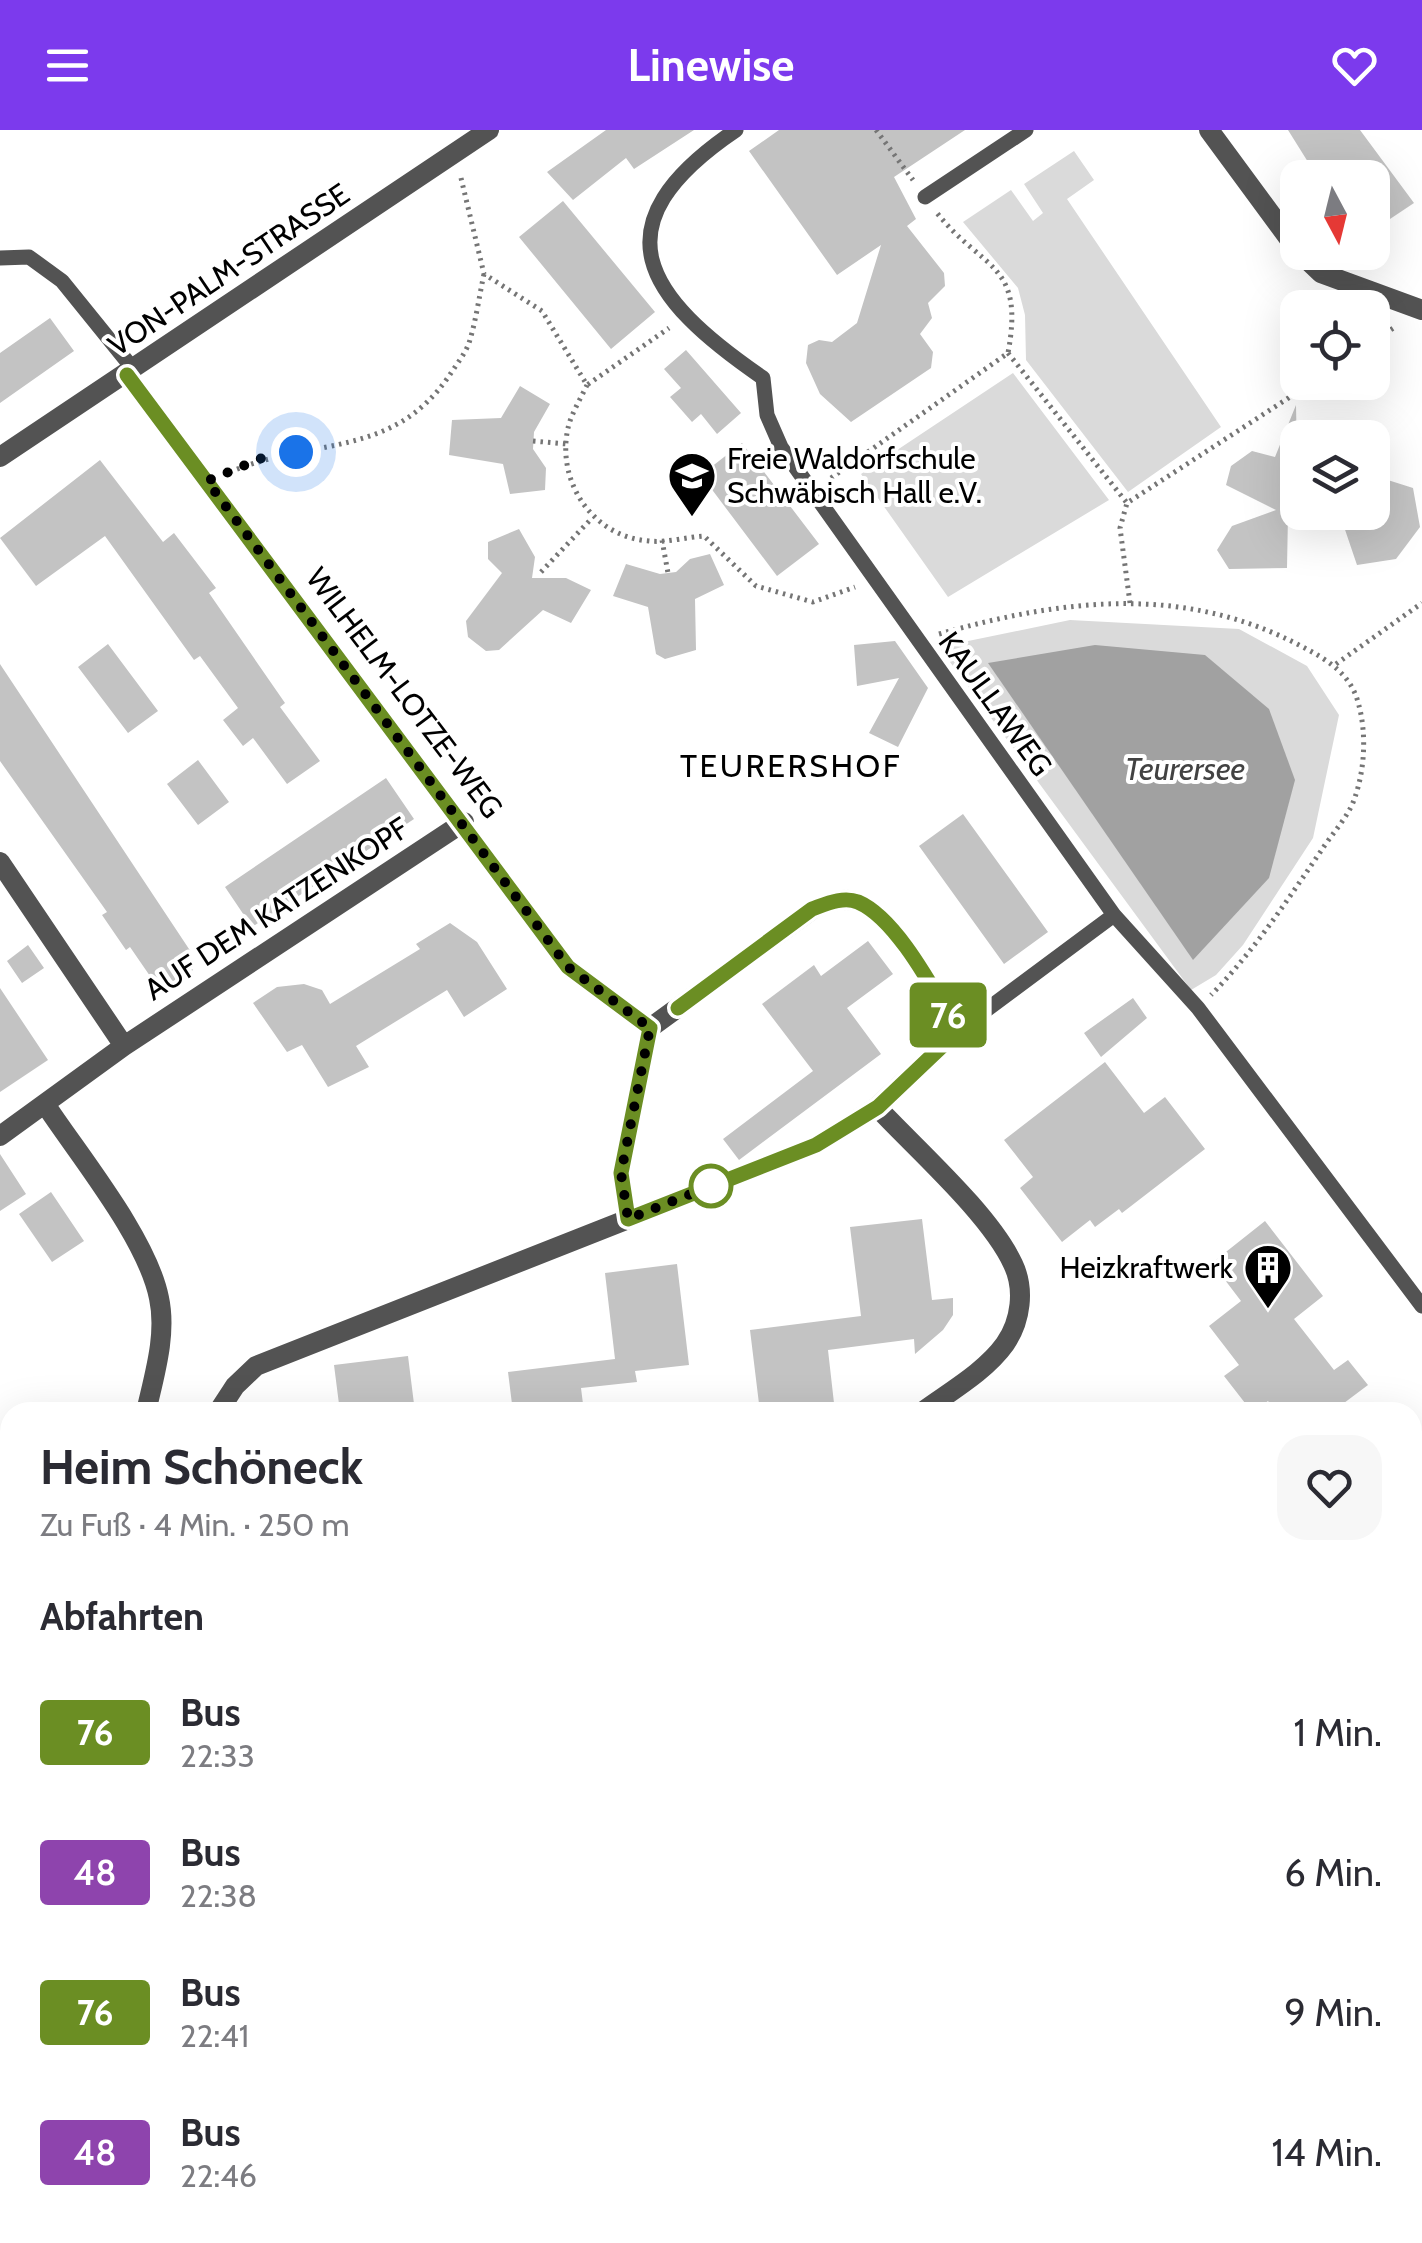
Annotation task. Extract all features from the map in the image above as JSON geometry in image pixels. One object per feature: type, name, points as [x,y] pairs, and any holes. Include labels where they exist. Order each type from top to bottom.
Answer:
[{"type":"street","name":"VON-PALM-STRASSE","points":[[0,457],[489,130]]},
{"type":"street","points":[[1210,130],[1280,227]]},
{"type":"street","points":[[1318,270],[1422,310]]},
{"type":"street","name":"WILHELM-LOTZE-WEG","points":[[130,372],[568,967],[650,1028]]},
{"type":"street","name":"AUF DEM KATZENKOPF","points":[[0,1136],[124,1046],[464,822]]},
{"type":"street","points":[[0,862],[124,1046]]},
{"type":"street","points":[[225,1402],[256,1366],[816,1145],[878,1107],[958,1031],[908,951],[878,918],[857,902],[836,900],[812,909],[650,1028],[621,1173],[628,1219]]},
{"type":"street","points":[[45,1104],[147,1260],[160,1300],[162,1337],[148,1402]]},
{"type":"street","points":[[878,1107],[999,1240],[1015,1267],[1021,1300],[1016,1324],[1004,1346],[934,1402]]},
{"type":"lane","name":"KAULLAWEG","points":[[736,130],[665,192],[647,234],[648,257],[660,282],[715,345],[763,378],[767,415],[811,492],[877,579],[916,640],[1114,915],[1198,1008],[1422,1306]]},
{"type":"lane","points":[[924,196],[1026,130]]},
{"type":"lane","points":[[0,258],[30,257],[62,281],[130,372]]},
{"type":"lane","points":[[958,1031],[1114,915]]},
{"type":"path","points":[[207,481],[267,456],[353,442],[395,429],[432,401],[468,347],[484,274],[455,154]]},
{"type":"path","points":[[811,492],[1008,353],[1015,316],[1006,281],[978,248],[950,229]]},
{"type":"path","points":[[484,274],[542,311],[587,385]]},
{"type":"path","points":[[688,315],[587,385],[568,426],[567,444],[572,485],[592,518],[621,534],[662,540],[704,536],[756,586],[813,602],[877,579]]},
{"type":"path","points":[[1008,353],[1127,503]]},
{"type":"path","points":[[1130,603],[1120,528],[1127,503],[1285,400]]},
{"type":"path","points":[[534,441],[567,444]]},
{"type":"path","points":[[541,572],[592,518]]},
{"type":"path","points":[[662,540],[668,573]]},
{"type":"path","points":[[916,640],[1025,610],[1130,603],[1200,610],[1270,630],[1336,664],[1358,699],[1365,746],[1354,802],[1253,953],[1198,1008]]},
{"type":"path","points":[[1336,664],[1422,603]]},
{"type":"shaded area","points":[[1074,151],[1094,180],[1067,199],[1221,427],[1128,492],[1026,360],[1025,315],[1018,288],[963,222],[1011,190],[1033,221],[1043,213],[1024,184]]},
{"type":"shaded area","points":[[1013,373],[1109,500],[948,597],[861,474]]},
{"type":"shaded area","name":"Teurersee","points":[[1070,620],[1239,629],[1307,666],[1339,715],[1313,838],[1243,945],[1216,975],[1191,990],[939,647]]},
{"type":"water","name":"Teurersee","points":[[1095,645],[1205,655],[1269,709],[1295,780],[1269,878],[1193,960],[988,663]]},
{"type":"building","points":[[606,130],[694,130],[634,169],[626,158],[573,200],[547,172]]},
{"type":"building","points":[[779,130],[965,130],[894,177],[916,219],[907,226],[944,273],[945,286],[928,303],[932,318],[920,334],[933,352],[931,368],[851,422],[820,394],[806,363],[808,345],[819,340],[832,342],[857,323],[881,245],[837,275],[749,151]]},
{"type":"building","points":[[1288,130],[1360,130],[1382,160],[1307,160]]},
{"type":"building","points":[[1390,171],[1414,203],[1390,219]]},
{"type":"building","points":[[563,201],[655,312],[611,349],[519,237]]},
{"type":"building","points":[[50,318],[74,351],[0,403],[0,353]]},
{"type":"building","points":[[686,350],[741,413],[717,434],[701,414],[692,422],[670,397],[681,388],[664,369]]},
{"type":"building","points":[[520,386],[550,404],[534,432],[533,449],[546,468],[545,490],[510,494],[503,464],[449,455],[452,420],[501,418]]},
{"type":"building","points":[[742,443],[819,544],[777,576],[701,475]]},
{"type":"building","points":[[1280,445],[1280,530],[1288,530],[1287,568],[1229,569],[1217,550],[1232,526],[1276,510],[1226,485],[1231,466],[1252,451],[1275,457]]},
{"type":"building","points":[[100,460],[163,542],[174,533],[216,588],[209,593],[285,703],[280,707],[320,761],[287,784],[253,738],[243,746],[223,720],[238,708],[200,656],[194,660],[105,536],[36,586],[0,538]]},
{"type":"building","points":[[1390,481],[1413,488],[1420,527],[1396,559],[1357,565],[1345,530],[1390,530]]},
{"type":"building","points":[[519,529],[535,557],[532,578],[566,578],[591,590],[571,623],[543,610],[499,650],[486,651],[468,637],[466,621],[502,573],[488,559],[488,542]]},
{"type":"building","points":[[710,554],[724,585],[695,599],[696,650],[665,659],[656,654],[648,607],[613,596],[626,564],[660,574],[676,572],[690,559]]},
{"type":"building","points":[[895,641],[928,688],[898,747],[869,733],[899,678],[857,686],[854,645]]},
{"type":"building","points":[[108,644],[158,711],[128,733],[78,667]]},
{"type":"building","points":[[0,664],[191,952],[184,956],[193,970],[161,992],[130,947],[126,950],[102,915],[107,912],[0,761]]},
{"type":"building","points":[[198,760],[229,802],[198,825],[167,784]]},
{"type":"building","points":[[386,778],[414,819],[252,927],[225,887]]},
{"type":"building","points":[[963,814],[1048,932],[1004,964],[919,846]]},
{"type":"building","points":[[450,923],[477,942],[507,989],[464,1017],[447,990],[356,1046],[369,1067],[328,1087],[302,1045],[287,1052],[253,1003],[277,987],[304,984],[322,990],[330,1004],[420,949],[416,944]]},
{"type":"building","points":[[868,941],[893,974],[847,1008],[881,1054],[739,1160],[723,1139],[813,1071],[762,1004],[814,965],[821,976]]},
{"type":"building","points":[[28,945],[44,968],[22,983],[7,961]]},
{"type":"building","points":[[0,988],[48,1060],[0,1092]]},
{"type":"building","points":[[1133,998],[1147,1018],[1101,1057],[1084,1033]]},
{"type":"building","points":[[1105,1062],[1144,1113],[1165,1097],[1205,1149],[1122,1213],[1119,1209],[1095,1227],[1090,1220],[1062,1242],[1020,1188],[1033,1177],[1004,1140]]},
{"type":"building","points":[[0,1154],[26,1194],[0,1211]]},
{"type":"building","points":[[51,1192],[84,1241],[52,1262],[19,1214]]},
{"type":"building","points":[[922,1219],[932,1300],[953,1298],[953,1315],[943,1330],[915,1354],[914,1339],[828,1350],[834,1402],[759,1402],[750,1330],[861,1316],[850,1227]]},
{"type":"building","name":"Heizkraftwerk","points":[[1265,1221],[1323,1296],[1294,1319],[1334,1370],[1348,1360],[1368,1385],[1345,1402],[1244,1402],[1224,1376],[1239,1365],[1209,1326],[1241,1301],[1212,1263]]},
{"type":"building","points":[[677,1264],[689,1365],[635,1371],[637,1382],[581,1388],[583,1402],[512,1402],[508,1372],[615,1359],[605,1273]]},
{"type":"building","points":[[408,1356],[414,1402],[339,1402],[334,1365]]},
{"type":"bus line","name":"76","points":[[127,375],[464,822],[568,967],[650,1028],[621,1173],[628,1219],[816,1145],[878,1107],[958,1031],[908,951],[878,918],[857,902],[836,900],[812,909],[678,1008]]},
{"type":"place","name":"Freie Waldorfschule Schwäbisch Hall e.V.","points":[[692,518]]},
{"type":"place","name":"Heizkraftwerk","points":[[1268,1310]]},
{"type":"district","name":"TEURERSHOF","points":[[791,766]]},
{"type":"route","points":[[296,452],[267,456],[207,481],[568,967],[650,1028],[621,1173],[628,1219],[711,1186]]}]
